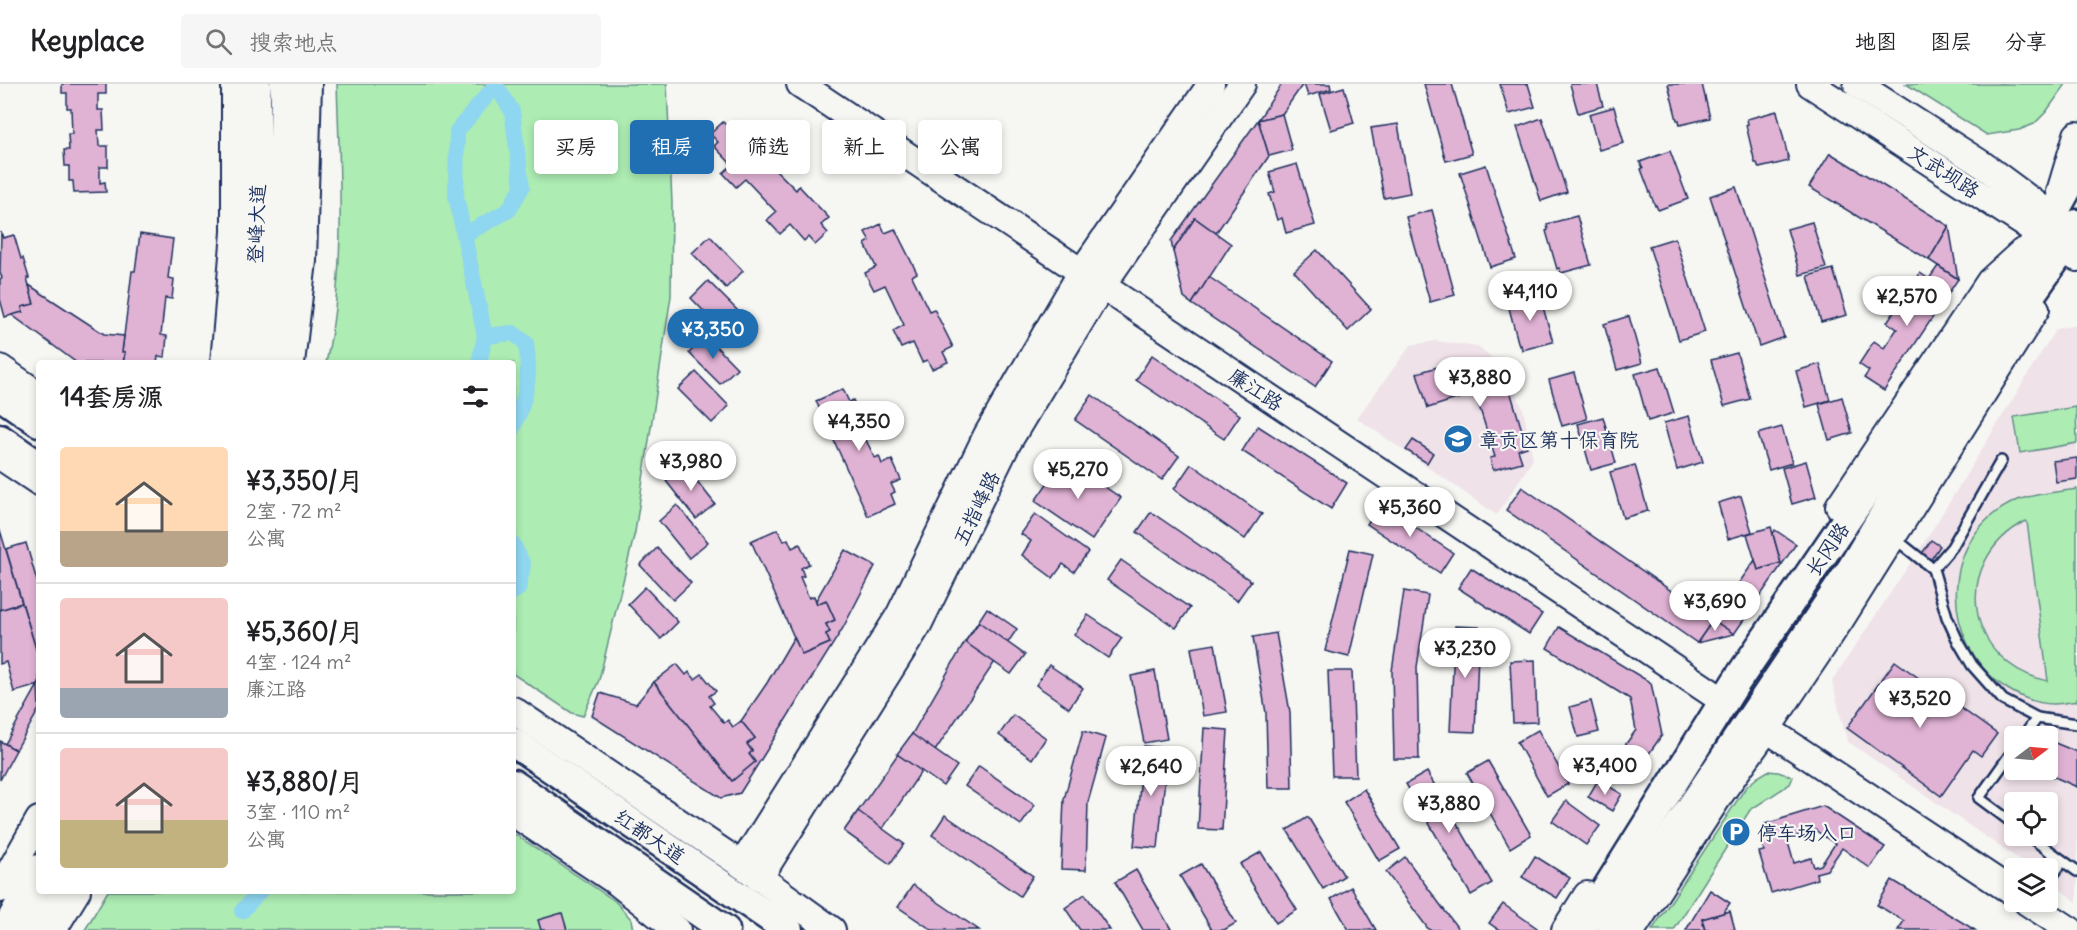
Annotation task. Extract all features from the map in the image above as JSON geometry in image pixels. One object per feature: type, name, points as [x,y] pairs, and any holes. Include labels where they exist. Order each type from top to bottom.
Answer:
[{"type":"main road","name":"登峰大道","points":[[242,360],[258,235],[256,84]]},
{"type":"main road","name":"登峰大道","points":[[268,360],[281,235],[284,84]]},
{"type":"main road","name":"长冈路","points":[[1612,930],[1676,830],[1852,568],[1933,433],[2067,234],[2077,171]]},
{"type":"main road","name":"长冈路","points":[[1581,930],[1736,682],[2067,234]]},
{"type":"main road","points":[[0,395],[36,420]]},
{"type":"main road","points":[[1926,484],[1933,433]]},
{"type":"main road","points":[[0,439],[36,463]]},
{"type":"main road","points":[[1839,622],[1852,568]]},
{"type":"main road","name":"红都大道","points":[[519,725],[788,930]]},
{"type":"main road","points":[[1648,823],[1669,764]]},
{"type":"main road","name":"红都大道","points":[[516,786],[725,930]]},
{"type":"main road","points":[[1676,830],[1719,796]]},
{"type":"main road","points":[[6,930],[36,875]]},
{"type":"main road","points":[[32,930],[51,894]]},
{"type":"street","points":[[224,360],[235,232],[236,84]]},
{"type":"street","points":[[291,360],[303,261],[308,84]]},
{"type":"street","name":"廉江路","points":[[800,84],[1713,694]]},
{"type":"street","name":"五指峰路","points":[[751,871],[918,625],[1008,441],[1091,280],[1211,84]]},
{"type":"street","name":"五指峰路","points":[[1091,280],[1242,84]]},
{"type":"street","name":"文武坝路","points":[[1810,84],[1969,188],[2067,234]]},
{"type":"street","name":"文武坝路","points":[[1857,84],[1983,165],[2067,234]]},
{"type":"street","points":[[1632,930],[1719,796],[1839,622],[2035,310],[2067,234],[2077,135]]},
{"type":"street","points":[[1565,930],[1713,694],[1990,281],[2067,234]]},
{"type":"street","points":[[0,368],[36,393]]},
{"type":"street","points":[[0,456],[36,480]]},
{"type":"street","points":[[519,725],[751,871],[832,930]]},
{"type":"street","points":[[1767,729],[2004,885]]},
{"type":"street","points":[[516,815],[618,883],[677,930]]},
{"type":"street","points":[[0,889],[36,825]]},
{"type":"street","points":[[53,930],[75,894]]},
{"type":"street","points":[[2044,912],[2070,930]]},
{"type":"lane","points":[[1933,569],[1952,547],[2001,461]]},
{"type":"lane","points":[[1893,536],[1933,569],[1947,617],[1958,641],[1972,665],[2003,700],[2037,718],[2077,724]]},
{"type":"lane","points":[[2031,726],[2037,718]]},
{"type":"lane","points":[[2004,763],[1979,798],[2004,817]]},
{"type":"lane","points":[[2043,846],[2077,871]]},
{"type":"lane","points":[[2058,868],[2063,861]]},
{"type":"shaded area","points":[[2077,325],[2077,902],[2058,888],[2058,858],[2017,858],[1847,741],[1832,681],[1931,532],[2056,329]]},
{"type":"shaded area","name":"章贡区第十保育院","points":[[1436,341],[1479,347],[1504,368],[1523,409],[1533,459],[1497,515],[1357,418],[1411,345]]},
{"type":"green space","points":[[337,84],[667,84],[668,120],[630,120],[630,174],[671,174],[671,296],[635,532],[599,680],[583,716],[572,713],[516,676],[516,360],[327,360],[337,294],[340,224]]},
{"type":"green space","points":[[1906,84],[2066,84],[2046,112],[2034,124],[2019,130],[1987,135]]},
{"type":"green space","points":[[2076,407],[2077,443],[2020,453],[2014,417]]},
{"type":"green space","points":[[2077,489],[2077,701],[2048,704],[2011,691],[1984,668],[1968,644],[1959,617],[1956,590],[1961,562],[1973,537],[1992,516],[2018,500],[2040,494]],"holes":[[[2027,522],[2048,681],[2020,671],[1998,654],[1984,633],[1977,609],[1977,584],[1986,560],[2002,539]]]},
{"type":"green space","points":[[1768,771],[1793,777],[1790,784],[1750,810],[1674,930],[1652,930],[1746,787]]},
{"type":"green space","points":[[516,835],[615,901],[631,919],[633,930],[85,930],[106,894],[516,894]]},
{"type":"building","points":[[62,84],[106,84],[106,94],[98,94],[98,110],[103,110],[104,130],[98,130],[99,146],[108,146],[108,167],[100,167],[100,183],[105,182],[106,192],[74,193],[73,181],[69,181],[69,166],[65,166],[64,150],[69,150],[68,134],[72,134],[71,108],[67,108],[67,93],[62,93]]},
{"type":"building","points":[[1282,84],[1303,84],[1282,114],[1258,120]]},
{"type":"building","points":[[1304,84],[1330,84],[1331,89],[1308,96]]},
{"type":"building","points":[[1424,84],[1452,84],[1472,154],[1446,161]]},
{"type":"building","points":[[1500,84],[1528,84],[1535,107],[1509,114]]},
{"type":"building","points":[[1570,84],[1597,84],[1603,106],[1578,113]]},
{"type":"building","points":[[1668,84],[1702,84],[1710,118],[1680,125]]},
{"type":"building","points":[[1344,87],[1354,123],[1331,130],[1320,94]]},
{"type":"building","points":[[1614,107],[1624,143],[1599,150],[1589,114]]},
{"type":"building","points":[[1777,111],[1789,161],[1759,168],[1755,163],[1746,125],[1748,124],[1747,119]]},
{"type":"building","points":[[1282,114],[1292,150],[1269,156],[1258,120]]},
{"type":"building","points":[[1542,118],[1567,192],[1541,201],[1517,127]]},
{"type":"building","points":[[1258,120],[1269,156],[1216,233],[1195,218],[1173,251],[1171,241]]},
{"type":"building","points":[[723,122],[726,125],[726,159],[714,146],[718,142],[714,138],[714,130]]},
{"type":"building","points":[[1398,124],[1410,193],[1384,198],[1371,128]]},
{"type":"building","points":[[1670,151],[1688,199],[1658,210],[1640,162]]},
{"type":"building","points":[[1830,153],[1949,226],[1929,260],[1809,187]]},
{"type":"building","points":[[1297,164],[1315,225],[1286,233],[1282,218],[1277,220],[1269,194],[1275,192],[1269,172]]},
{"type":"building","points":[[1486,165],[1516,259],[1490,267],[1460,173]]},
{"type":"building","points":[[726,170],[726,174],[780,174],[796,190],[799,186],[829,218],[821,225],[828,233],[815,245],[808,237],[804,241],[790,225],[780,234],[767,220],[776,212],[745,179],[736,187],[723,173]]},
{"type":"building","points":[[1736,187],[1784,337],[1759,346],[1710,196]]},
{"type":"building","points":[[1432,210],[1455,295],[1430,302],[1406,217]]},
{"type":"building","points":[[1577,216],[1591,265],[1561,273],[1559,268],[1557,269],[1546,231],[1548,230],[1547,224]]},
{"type":"building","points":[[1195,218],[1231,244],[1192,304],[1184,298],[1173,251]]},
{"type":"building","points":[[1812,222],[1826,268],[1800,275],[1787,229]]},
{"type":"building","points":[[881,224],[885,233],[895,229],[917,273],[912,276],[929,311],[934,309],[953,347],[943,352],[948,362],[932,369],[927,360],[922,362],[913,343],[901,348],[893,331],[904,325],[885,285],[874,290],[865,273],[876,267],[865,244],[870,241],[865,232]]},
{"type":"building","points":[[1949,226],[1958,279],[1929,260]]},
{"type":"building","points":[[1,232],[3,238],[14,235],[29,278],[27,278],[34,304],[22,307],[23,312],[5,317],[0,299]]},
{"type":"building","points":[[140,234],[173,239],[168,278],[174,279],[172,299],[165,298],[161,335],[167,336],[165,357],[158,356],[157,360],[124,360],[125,352],[122,352],[132,271],[135,271]]},
{"type":"building","points":[[710,236],[743,271],[726,288],[692,253]]},
{"type":"building","points":[[1675,238],[1705,332],[1679,340],[1649,246]]},
{"type":"building","points":[[1317,250],[1371,309],[1348,331],[1294,271]]},
{"type":"building","points":[[1938,266],[1958,279],[1884,391],[1864,378],[1869,371],[1859,364],[1874,341],[1884,348],[1897,329],[1887,322],[1902,299],[1912,306],[1919,295],[1910,288],[1920,273],[1929,279]]},
{"type":"building","points":[[1833,269],[1847,315],[1821,322],[1808,276]]},
{"type":"building","points":[[1209,277],[1332,361],[1315,387],[1192,304]]},
{"type":"building","points":[[708,281],[742,315],[724,332],[691,298]]},
{"type":"building","points":[[29,285],[104,334],[124,336],[124,360],[73,360],[12,315],[23,312],[22,307],[34,304]]},
{"type":"building","points":[[1539,293],[1553,342],[1522,350],[1521,345],[1519,346],[1509,301]]},
{"type":"building","points":[[1629,316],[1642,363],[1617,370],[1604,324]]},
{"type":"building","points":[[706,336],[737,368],[720,384],[689,353]]},
{"type":"building","points":[[1737,353],[1750,399],[1724,406],[1711,360]]},
{"type":"building","points":[[1152,355],[1240,415],[1224,439],[1136,380]]},
{"type":"building","points":[[1448,364],[1452,375],[1477,367],[1479,375],[1493,371],[1498,387],[1508,384],[1527,447],[1518,450],[1522,462],[1493,470],[1490,458],[1495,457],[1475,393],[1428,408],[1417,373]]},
{"type":"building","points":[[1820,364],[1830,400],[1806,407],[1796,371]]},
{"type":"building","points":[[1660,367],[1674,413],[1648,421],[1635,374]]},
{"type":"building","points":[[696,372],[729,406],[712,423],[678,389]]},
{"type":"building","points":[[1574,373],[1587,419],[1562,426],[1549,380]]},
{"type":"building","points":[[843,389],[849,402],[853,400],[857,409],[865,405],[874,425],[866,429],[869,436],[865,438],[875,458],[879,456],[882,464],[892,460],[901,480],[891,484],[895,492],[891,494],[895,504],[868,516],[816,401]]},
{"type":"building","points":[[1092,395],[1179,456],[1162,480],[1075,420]]},
{"type":"building","points":[[1842,397],[1852,433],[1829,440],[1819,404]]},
{"type":"building","points":[[1689,416],[1703,462],[1677,470],[1664,423]]},
{"type":"building","points":[[1603,417],[1616,463],[1591,470],[1578,424]]},
{"type":"building","points":[[1258,426],[1347,483],[1331,509],[1242,451]]},
{"type":"building","points":[[1782,427],[1792,463],[1769,470],[1758,434]]},
{"type":"building","points":[[1413,440],[1433,453],[1427,463],[1406,450]]},
{"type":"building","points":[[2077,458],[2077,479],[2056,482],[2053,461]]},
{"type":"building","points":[[1064,459],[1121,498],[1092,540],[1035,501]]},
{"type":"building","points":[[1806,461],[1816,497],[1792,504],[1782,468]]},
{"type":"building","points":[[1191,464],[1262,514],[1245,539],[1174,489]]},
{"type":"building","points":[[1635,465],[1648,511],[1623,518],[1610,472]]},
{"type":"building","points":[[685,466],[715,504],[696,519],[666,481]]},
{"type":"building","points":[[1522,487],[1713,620],[1697,643],[1506,510]]},
{"type":"building","points":[[1741,496],[1752,532],[1728,539],[1718,503]]},
{"type":"building","points":[[1380,504],[1453,553],[1440,573],[1367,524]]},
{"type":"building","points":[[677,505],[708,542],[689,558],[659,521]]},
{"type":"building","points":[[1151,512],[1251,581],[1237,601],[1137,532]]},
{"type":"building","points":[[1035,514],[1088,552],[1074,572],[1063,564],[1053,578],[1022,555],[1031,541],[1021,534]]},
{"type":"building","points":[[1771,527],[1781,563],[1758,570],[1747,534]]},
{"type":"building","points":[[778,529],[784,541],[788,539],[792,548],[800,544],[809,564],[801,568],[804,576],[800,577],[809,598],[814,596],[817,604],[826,600],[835,620],[826,624],[830,632],[826,634],[830,643],[802,655],[751,541]]},
{"type":"building","points":[[0,530],[22,603],[0,610]]},
{"type":"building","points":[[1775,530],[1796,544],[1734,634],[1713,620],[1755,560],[1758,570],[1781,563],[1773,534]]},
{"type":"building","points":[[1931,540],[1940,546],[1930,561],[1921,555]]},
{"type":"building","points":[[26,543],[36,578],[36,649],[6,549]]},
{"type":"building","points":[[657,548],[691,583],[673,600],[640,565]]},
{"type":"building","points":[[1350,549],[1373,554],[1349,657],[1325,651]]},
{"type":"building","points":[[845,550],[875,566],[843,628],[740,793],[721,798],[592,716],[600,693],[636,704],[654,682],[732,781],[755,762],[749,754],[752,751],[747,744],[755,738],[741,721],[794,637],[802,655],[830,643],[826,634],[830,632],[826,624],[835,620],[826,600],[817,604],[816,600]]},
{"type":"building","points":[[1121,560],[1190,608],[1176,628],[1107,580]]},
{"type":"building","points":[[1471,568],[1542,614],[1529,634],[1458,588]]},
{"type":"building","points":[[645,587],[678,622],[661,639],[628,604]]},
{"type":"building","points":[[1404,591],[1428,595],[1417,667],[1419,759],[1394,759],[1392,671]]},
{"type":"building","points":[[22,603],[36,649],[36,686],[14,692],[6,662],[0,664],[0,610]]},
{"type":"building","points":[[987,608],[1017,629],[869,849],[844,831],[912,734]]},
{"type":"building","points":[[1088,615],[1122,638],[1108,658],[1074,635]]},
{"type":"building","points":[[1713,620],[1734,634],[1697,643]]},
{"type":"building","points":[[979,622],[1025,655],[1011,674],[965,642]]},
{"type":"building","points":[[1455,626],[1479,627],[1475,732],[1450,731]]},
{"type":"building","points":[[1559,627],[1651,683],[1662,735],[1629,782],[1609,767],[1636,730],[1630,699],[1547,648]]},
{"type":"building","points":[[1276,633],[1290,712],[1292,788],[1268,788],[1266,713],[1253,637]]},
{"type":"building","points":[[1215,644],[1227,712],[1203,716],[1191,648]]},
{"type":"building","points":[[1535,660],[1537,722],[1513,723],[1510,661]]},
{"type":"building","points":[[1895,661],[1997,734],[1981,756],[1973,750],[1941,796],[1847,728]]},
{"type":"building","points":[[677,664],[686,675],[689,672],[695,679],[702,674],[716,691],[709,696],[714,703],[710,706],[724,723],[728,720],[733,727],[741,721],[755,738],[747,744],[752,751],[749,754],[755,762],[732,781],[654,682]]},
{"type":"building","points":[[1049,665],[1083,688],[1069,708],[1036,685]]},
{"type":"building","points":[[1155,671],[1167,739],[1144,743],[1131,676]]},
{"type":"building","points":[[1328,671],[1352,671],[1356,776],[1332,776]]},
{"type":"building","points":[[36,689],[36,714],[16,750],[5,744]]},
{"type":"building","points":[[1591,701],[1599,732],[1578,737],[1570,707]]},
{"type":"building","points":[[1013,715],[1046,738],[1032,759],[999,735]]},
{"type":"building","points":[[1204,728],[1228,730],[1222,830],[1198,829]]},
{"type":"building","points":[[1538,730],[1568,784],[1547,796],[1517,742]]},
{"type":"building","points":[[1083,731],[1106,738],[1088,802],[1086,870],[1061,869],[1064,799]]},
{"type":"building","points":[[912,734],[957,766],[943,786],[897,754]]},
{"type":"building","points":[[0,741],[16,750],[0,780]]},
{"type":"building","points":[[2058,744],[2077,752],[2077,787],[2058,778]]},
{"type":"building","points":[[1144,746],[1168,748],[1158,848],[1134,846]]},
{"type":"building","points":[[1488,761],[1531,835],[1510,848],[1467,773]]},
{"type":"building","points":[[979,766],[1035,805],[1021,825],[965,786]]},
{"type":"building","points":[[1427,772],[1492,883],[1471,895],[1406,784]]},
{"type":"building","points":[[1598,780],[1622,794],[1612,811],[1588,797]]},
{"type":"building","points":[[1364,789],[1400,849],[1379,861],[1344,802]]},
{"type":"building","points":[[1566,801],[1600,826],[1586,845],[1552,821]]},
{"type":"building","points":[[1823,806],[1885,847],[1870,868],[1842,848],[1827,870],[1816,873],[1817,879],[1771,893],[1759,852],[1764,851],[1761,840],[1770,838],[1765,824]],"holes":[[[1815,830],[1835,844],[1821,865],[1814,867],[1811,858],[1794,863],[1787,839]]]},
{"type":"building","points":[[858,811],[904,844],[890,864],[844,831]]},
{"type":"building","points":[[945,815],[1033,876],[1020,896],[932,835]]},
{"type":"building","points":[[1308,817],[1344,876],[1323,889],[1287,830]]},
{"type":"building","points":[[1261,852],[1297,910],[1276,923],[1240,864]]},
{"type":"building","points":[[1535,856],[1570,878],[1557,898],[1522,877]]},
{"type":"building","points":[[1405,857],[1459,930],[1429,930],[1386,872]]},
{"type":"building","points":[[1201,864],[1236,923],[1224,930],[1212,930],[1180,876]]},
{"type":"building","points":[[1136,870],[1171,929],[1143,930],[1115,882]]},
{"type":"building","points":[[1892,880],[1975,930],[1898,930],[1904,921],[1877,905]]},
{"type":"building","points":[[913,885],[979,930],[932,930],[898,907]]},
{"type":"building","points":[[1351,887],[1376,930],[1349,930],[1331,899]]},
{"type":"building","points":[[1710,890],[1730,903],[1723,913],[1702,919],[1705,930],[1686,930]]},
{"type":"building","points":[[1085,894],[1110,930],[1080,930],[1065,908]]},
{"type":"building","points":[[1503,904],[1537,928],[1536,930],[1499,930],[1489,923]]},
{"type":"building","points":[[1730,911],[1735,930],[1705,930],[1702,919]]},
{"type":"building","points":[[562,913],[567,930],[541,930],[538,920]]},
{"type":"waterway","points":[[495,84],[512,111],[522,187],[509,210],[464,235],[485,336],[513,333],[526,343],[527,386],[516,421]]},
{"type":"waterway","points":[[464,235],[456,196],[457,131],[495,86]]},
{"type":"waterway","points":[[480,360],[485,336]]},
{"type":"waterway","points":[[516,550],[523,565],[516,590]]},
{"type":"waterway","points":[[242,911],[257,894]]},
{"type":"place","name":"章贡区第十保育院","points":[[1458,439]]},
{"type":"place","name":"停车场入口","points":[[1736,832]]}]
